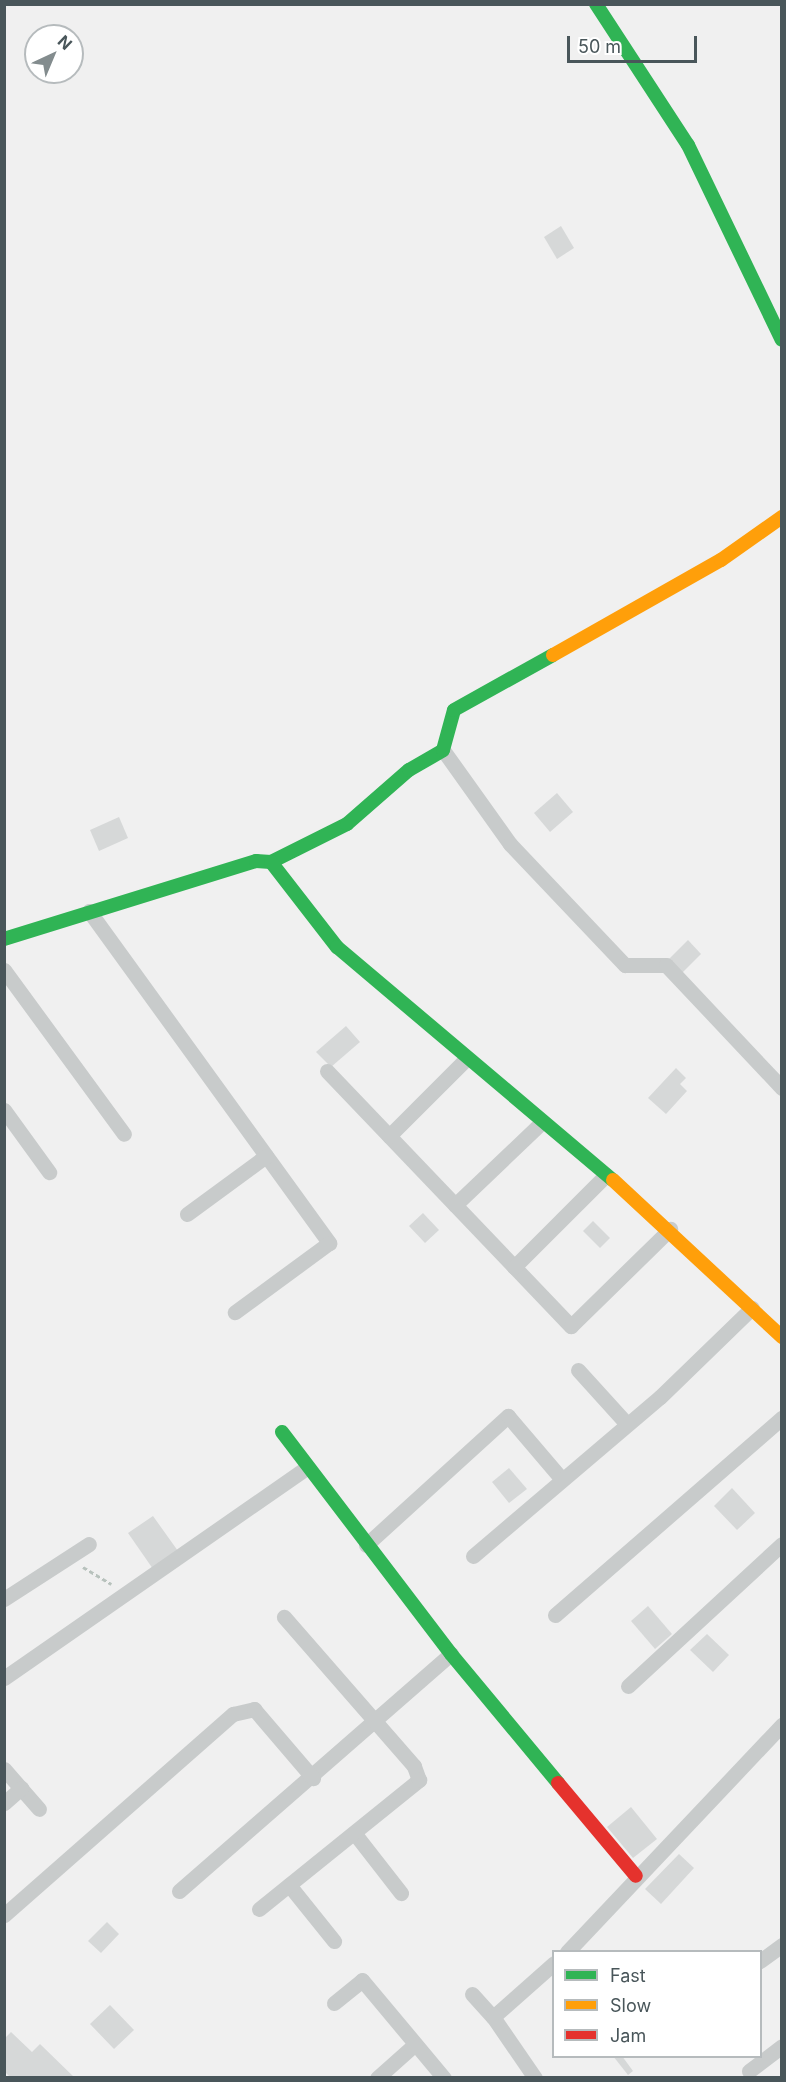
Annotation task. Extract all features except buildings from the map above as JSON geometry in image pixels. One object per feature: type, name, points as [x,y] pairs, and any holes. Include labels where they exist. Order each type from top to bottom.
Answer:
[{"type":"street","points":[[596,4],[688,145],[782,340]]},
{"type":"street","points":[[4,939],[256,861],[271,862],[347,824],[409,770],[442,750],[454,710],[720,560],[782,517]]},
{"type":"street","points":[[442,750],[510,844],[625,965],[666,965],[782,1088]]},
{"type":"street","points":[[271,862],[337,947],[465,1060],[670,1229],[782,1337]]},
{"type":"street","points":[[89,911],[329,1243],[236,1312]]},
{"type":"street","points":[[4,970],[124,1134]]},
{"type":"street","points":[[389,1136],[465,1060]]},
{"type":"street","points":[[327,1071],[514,1267],[574,1326],[670,1229]]},
{"type":"street","points":[[4,1110],[49,1172]]},
{"type":"street","points":[[454,1205],[541,1123]]},
{"type":"street","points":[[187,1215],[266,1156]]},
{"type":"street","points":[[514,1267],[606,1175]]},
{"type":"street","points":[[473,1556],[560,1477],[626,1423],[752,1308]]},
{"type":"street","points":[[578,1370],[626,1423]]},
{"type":"street","points":[[366,1545],[508,1416],[560,1477]]},
{"type":"street","points":[[555,1615],[782,1418]]},
{"type":"street","points":[[282,1432],[306,1468],[451,1654],[636,1876]]},
{"type":"street","points":[[4,1678],[126,1596],[306,1468]]},
{"type":"street","points":[[4,1599],[89,1544]]},
{"type":"street","points":[[628,1686],[782,1544]]},
{"type":"street","points":[[259,1909],[355,1834],[419,1780],[375,1721],[284,1617]]},
{"type":"street","points":[[179,1891],[313,1778],[451,1654]]},
{"type":"street","points":[[4,1915],[233,1714],[254,1709],[313,1778]]},
{"type":"street","points":[[569,1950],[636,1876],[782,1725]]},
{"type":"street","points":[[4,1769],[39,1809]]},
{"type":"street","points":[[4,1803],[21,1788]]},
{"type":"street","points":[[355,1834],[400,1893]]},
{"type":"street","points":[[289,1886],[334,1941]]},
{"type":"street","points":[[762,1960],[782,1945]]},
{"type":"street","points":[[494,2017],[552,1965]]},
{"type":"street","points":[[334,2003],[362,1980],[414,2045],[444,2078]]},
{"type":"street","points":[[472,1994],[494,2017],[535,2078]]},
{"type":"street","points":[[377,2078],[414,2045]]},
{"type":"street","points":[[749,2071],[782,2046]]},
{"type":"path","points":[[65,1560],[93,1570],[126,1596]]},
{"type":"traffic: fast","points":[[596,4],[688,145],[782,340]]},
{"type":"traffic: fast","points":[[271,862],[347,824],[409,770],[443,750],[454,710],[553,655]]},
{"type":"traffic: fast","points":[[4,939],[256,861],[271,862],[337,947],[613,1180]]},
{"type":"traffic: fast","points":[[282,1432],[451,1654],[558,1783]]},
{"type":"traffic: slow","points":[[553,655],[721,560],[782,517]]},
{"type":"traffic: slow","points":[[613,1180],[782,1337]]},
{"type":"traffic: jam","points":[[558,1783],[636,1876]]}]
